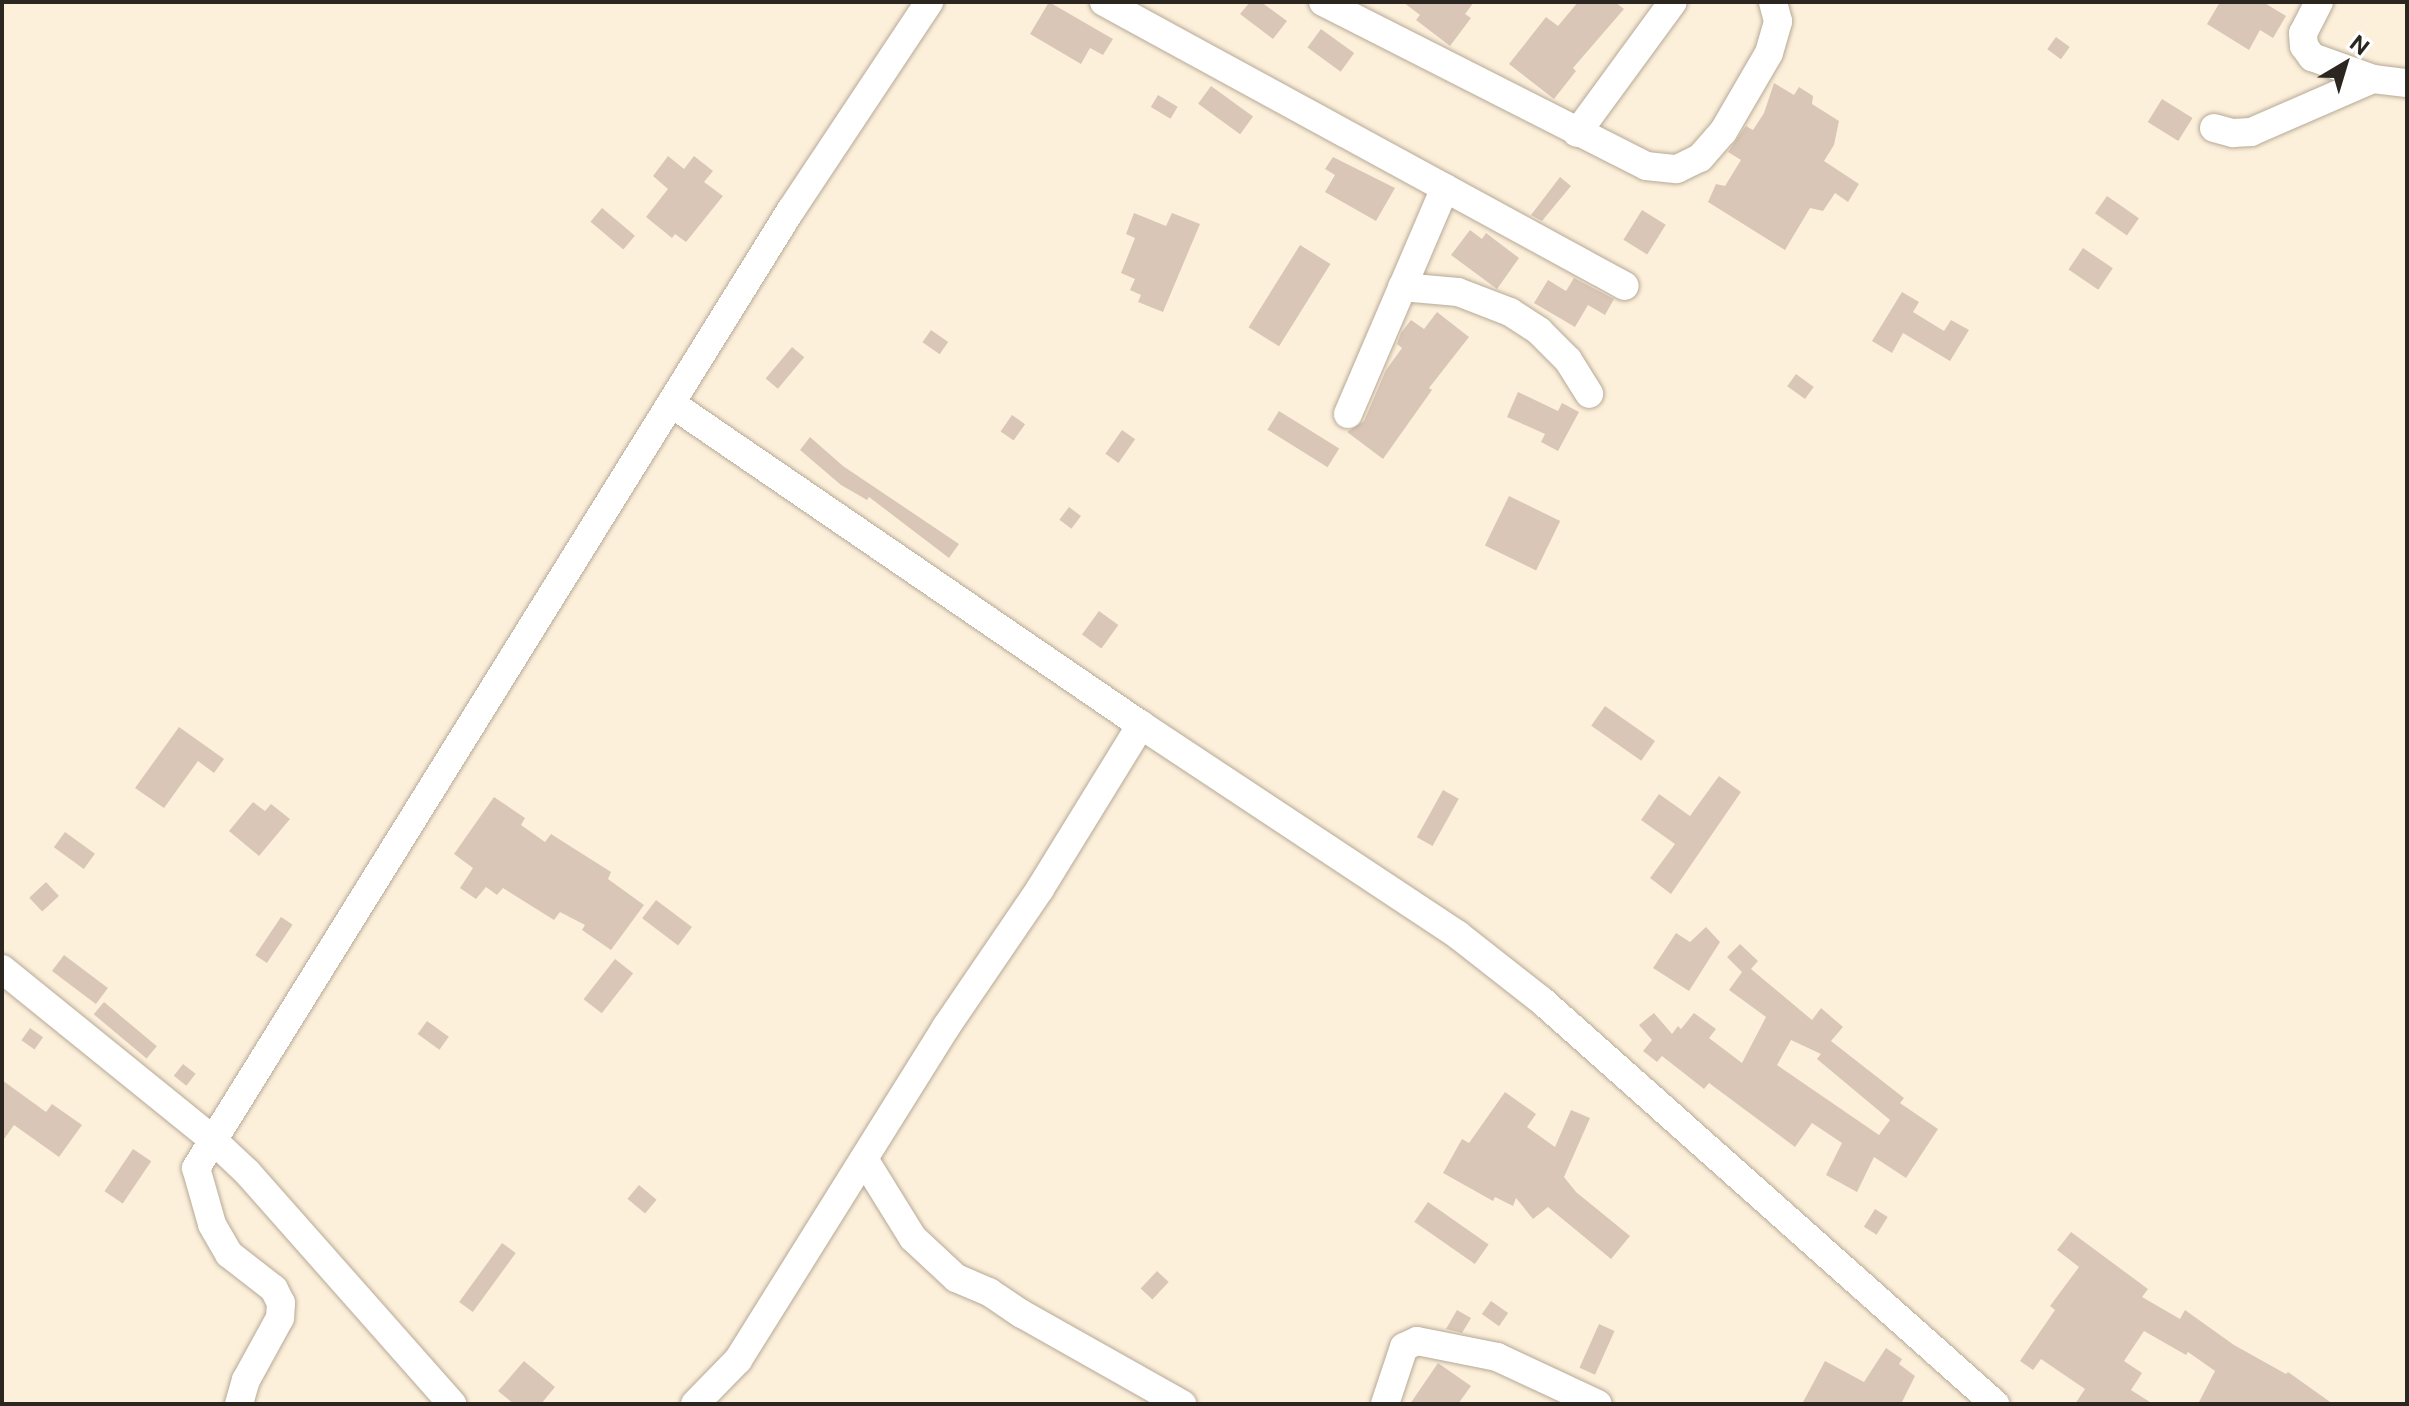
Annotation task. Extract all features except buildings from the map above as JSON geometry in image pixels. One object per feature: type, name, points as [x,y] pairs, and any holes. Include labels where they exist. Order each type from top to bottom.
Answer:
[{"type":"street","points":[[239,1404],[246,1380],[280,1318],[281,1303],[274,1289],[229,1254],[212,1224],[196,1168],[791,210],[929,2]]},
{"type":"street","points":[[1104,2],[1625,286]]},
{"type":"street","points":[[1323,2],[1646,166],[1677,169],[1700,158],[1723,132],[1769,53],[1778,21],[1773,2]]},
{"type":"street","points":[[1577,133],[1673,2]]},
{"type":"street","points":[[2319,2],[2303,33],[2304,46],[2312,57],[2373,79],[2407,83]]},
{"type":"street","points":[[2214,128],[2233,133],[2251,132],[2373,79]]},
{"type":"street","points":[[1348,414],[1445,188]]},
{"type":"street","points":[[1402,287],[1458,292],[1510,312],[1539,331],[1568,360],[1589,394]]},
{"type":"street","points":[[672,404],[1141,725],[1458,935],[1529,991],[1995,1404]]},
{"type":"street","points":[[695,1404],[738,1360],[946,1027],[1040,889],[1141,725]]},
{"type":"street","points":[[2,969],[213,1140],[247,1172],[452,1404]]},
{"type":"street","points":[[864,1159],[913,1238],[956,1278],[989,1292],[1022,1314],[1182,1404]]},
{"type":"street","points":[[1385,1404],[1404,1347],[1417,1341],[1497,1357],[1598,1404]]}]
